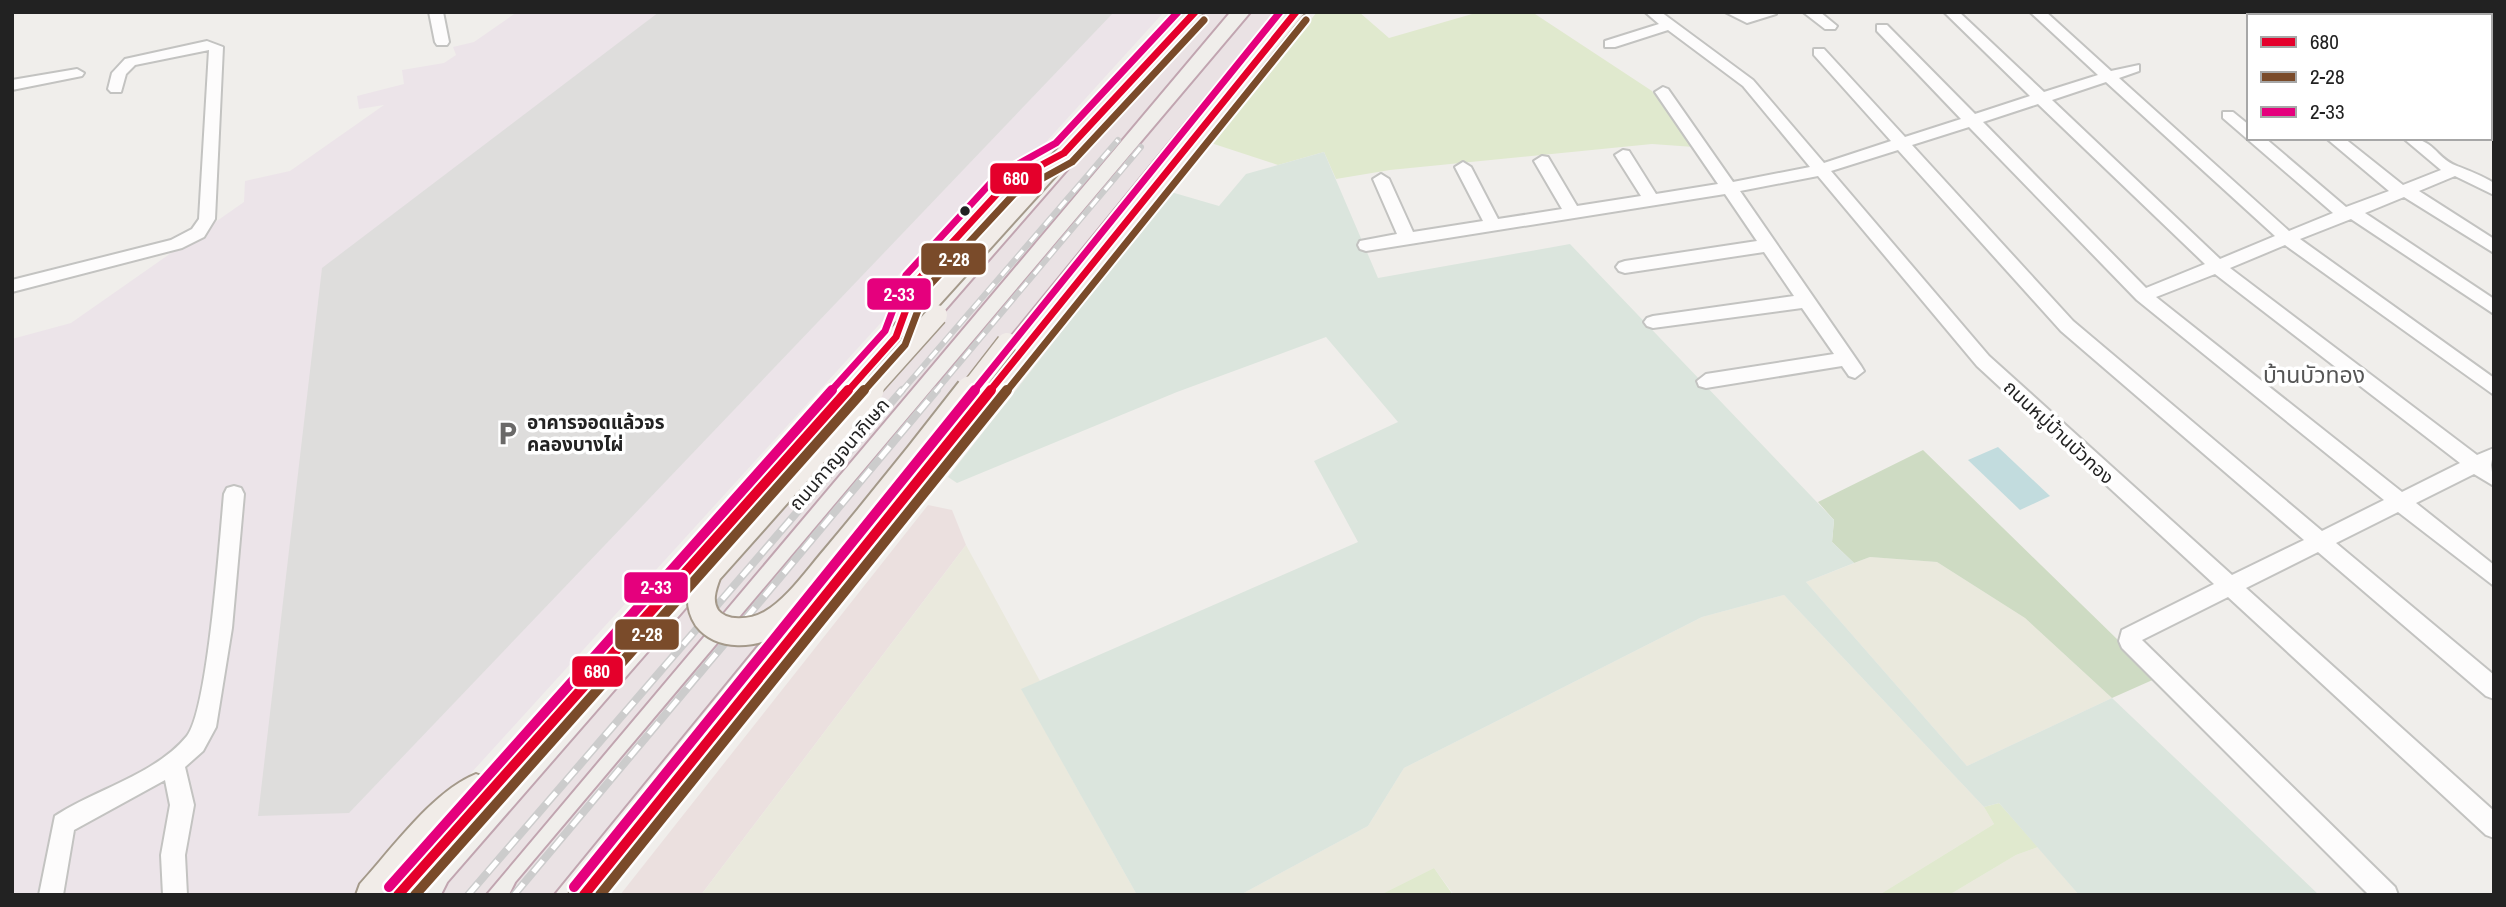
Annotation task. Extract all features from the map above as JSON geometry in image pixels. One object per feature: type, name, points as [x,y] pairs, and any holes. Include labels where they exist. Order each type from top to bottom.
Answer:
[{"type":"highway","name":"ถนนกาญจนาภิเษก","points":[[460,895],[1218,12]]},
{"type":"highway","points":[[529,895],[1264,12]]},
{"type":"main road","points":[[398,895],[883,352],[1195,12]]},
{"type":"main road","points":[[590,889],[1296,12]]},
{"type":"main road","points":[[1153,59],[1065,171],[708,572],[700,586],[699,605],[706,618],[716,626],[750,631],[771,625],[789,611],[891,492],[1007,343],[1128,195],[1236,86]]},
{"type":"main road","points":[[372,895],[438,820],[541,734]]},
{"type":"street","points":[[436,12],[442,42]]},
{"type":"street","name":"ถนนหมู่บ้านบัวทอง","points":[[1652,12],[1740,76],[1983,361],[2494,827]]},
{"type":"street","points":[[1732,12],[1747,19],[1769,14]]},
{"type":"street","points":[[1810,12],[1830,26]]},
{"type":"street","points":[[1951,12],[2219,268],[2485,460],[2494,478]]},
{"type":"street","points":[[2037,12],[2287,238],[2494,388]]},
{"type":"street","points":[[1609,44],[1670,25]]},
{"type":"street","points":[[1882,28],[2143,296],[2494,577]]},
{"type":"street","points":[[12,286],[176,244],[198,233],[207,219],[216,47],[207,45],[131,62],[119,73],[116,89]]},
{"type":"street","points":[[1819,52],[2067,326],[2494,689]]},
{"type":"street","points":[[1366,245],[1797,177],[1974,122],[2134,68]]},
{"type":"street","points":[[12,85],[77,73]]},
{"type":"street","points":[[1663,92],[1850,365],[1706,381]]},
{"type":"street","points":[[2228,115],[2247,131]]},
{"type":"street","points":[[2257,140],[2347,212],[2494,309]]},
{"type":"street","points":[[2337,140],[2404,192],[2494,247]]},
{"type":"street","points":[[2414,140],[2453,171]]},
{"type":"street","points":[[1623,155],[1651,199]]},
{"type":"street","points":[[1542,161],[1572,212]]},
{"type":"street","points":[[1463,167],[1493,224]]},
{"type":"street","points":[[2143,296],[2219,268],[2347,212],[2453,171],[2464,172],[2494,190]]},
{"type":"street","points":[[1381,179],[1407,237]]},
{"type":"street","points":[[1625,267],[1769,245]]},
{"type":"street","points":[[1653,322],[1806,300]]},
{"type":"street","points":[[2386,895],[2130,641],[2135,632],[2485,460]]},
{"type":"street","points":[[51,895],[63,824],[81,810],[173,762],[194,746],[205,727],[221,628],[234,494]]},
{"type":"street","points":[[173,762],[182,805],[173,855],[175,895]]},
{"type":"shaded area","points":[[517,12],[1164,12],[1026,164],[984,182],[890,284],[888,315],[360,895],[12,895],[12,339],[71,323],[244,202],[245,181],[290,171],[384,105],[359,109],[357,96],[404,84],[402,70],[444,63],[456,55],[453,47],[474,42]]},
{"type":"shaded area","name":"อาคารจอดแล้วจร คลองบางไผ่","points":[[659,12],[1114,12],[349,813],[258,816],[322,268]]},
{"type":"shaded area","points":[[1324,152],[1378,278],[1570,244],[1834,520],[1832,542],[1854,563],[1806,582],[1967,766],[2112,698],[2319,895],[2079,895],[1999,803],[1984,807],[1784,595],[1702,617],[1404,768],[1368,826],[1240,895],[1137,895],[1021,689],[1358,542],[1314,461],[1398,422],[1326,337],[1177,392],[957,483],[948,477],[1171,192],[1219,206],[1246,174]]},
{"type":"shaded area","points":[[928,505],[952,510],[966,545],[701,895],[620,895]]},
{"type":"shaded area","points":[[966,545],[1040,681],[1022,690],[1137,895],[701,895]]},
{"type":"shaded area","points":[[1870,557],[1937,562],[2025,618],[2112,698],[1967,766],[1806,582]]},
{"type":"shaded area","points":[[1784,595],[1984,807],[1994,824],[1879,895],[1454,895],[1434,868],[1380,895],[1240,895],[1368,826],[1404,768],[1702,617]]},
{"type":"shaded area","points":[[2038,847],[2079,895],[1949,895],[2016,855]]},
{"type":"green space","points":[[1317,12],[1359,12],[1389,38],[1479,12],[1532,12],[1652,91],[1694,147],[1652,144],[1390,170],[1336,179],[1324,152],[1278,165],[1211,143]]},
{"type":"green space","points":[[1923,450],[2157,678],[2112,698],[2025,618],[1937,562],[1870,557],[1854,563],[1832,542],[1834,520],[1818,502]]},
{"type":"green space","points":[[1999,803],[2038,847],[2016,855],[1949,895],[1879,895],[1994,824],[1984,807]]},
{"type":"green space","points":[[1434,868],[1453,895],[1380,895]]},
{"type":"water","points":[[1998,447],[2050,496],[2020,510],[1968,460]]},
{"type":"waterway","points":[[2268,12],[2273,14]]},
{"type":"railway","points":[[901,392],[1118,140]]},
{"type":"railway","points":[[935,392],[1141,147]]},
{"type":"railway","points":[[468,895],[902,390]]},
{"type":"railway","points":[[514,895],[937,390]]},
{"type":"transit line","name":"2-33","points":[[389,887],[885,331],[906,275],[997,176],[1056,143],[1178,12]]},
{"type":"transit line","name":"680","points":[[398,895],[896,337],[916,282],[1006,184],[1064,153],[1195,12]]},
{"type":"transit line","name":"2-33","points":[[574,887],[1280,12]]},
{"type":"transit line","name":"680","points":[[584,895],[1296,12]]},
{"type":"transit line","name":"2-28","points":[[415,895],[905,345],[926,289],[1014,194],[1072,162],[1204,20]]},
{"type":"transit line","name":"2-28","points":[[600,895],[1306,20]]},
{"type":"place","name":"อาคารจอดแล้วจร คลองบางไผ่","points":[[507,433]]},
{"type":"district","name":"บ้านบัวทอง","points":[[2314,375]]}]
